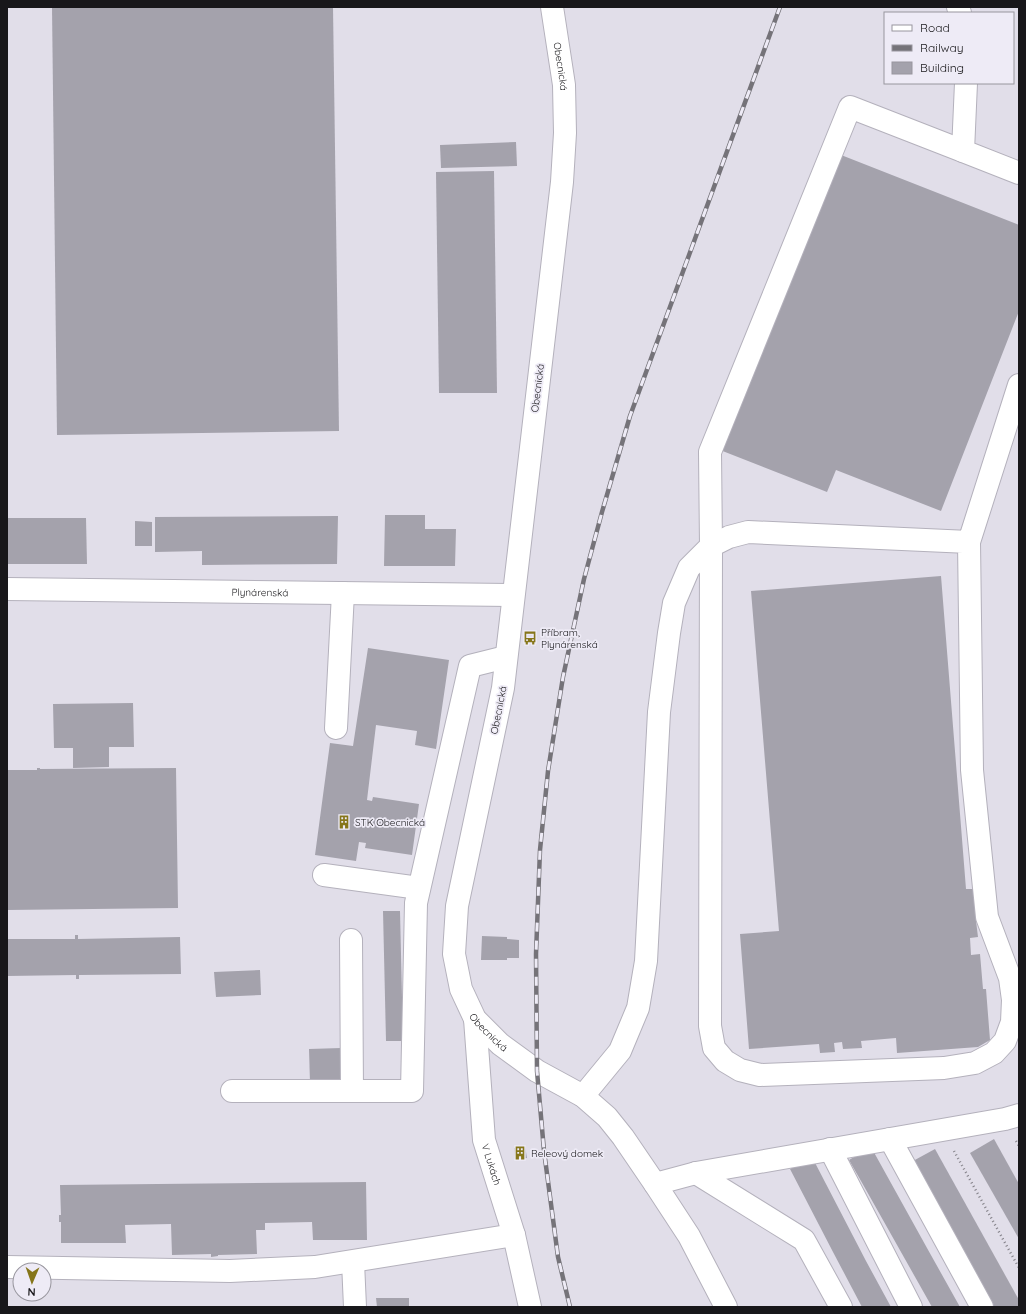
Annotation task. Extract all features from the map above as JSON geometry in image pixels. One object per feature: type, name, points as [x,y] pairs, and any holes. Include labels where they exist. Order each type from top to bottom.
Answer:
[{"type":"street","name":"Obecnická","points":[[552,7],[564,85],[565,133],[562,182],[503,688],[457,906],[454,954],[461,989],[475,1019],[500,1044],[536,1071],[583,1096],[607,1117],[623,1137],[689,1236],[726,1307]]},
{"type":"street","points":[[963,151],[966,84]]},
{"type":"street","points":[[1019,173],[850,107],[710,452],[710,1026],[714,1048],[725,1061],[740,1070],[760,1075],[944,1068],[975,1063],[994,1053],[1005,1042],[1012,1022],[1013,1000],[1010,978],[987,917],[972,770],[968,542],[1019,385]]},
{"type":"street","points":[[583,1096],[620,1051],[638,1008],[646,961],[659,712],[674,603],[689,568],[711,546],[729,537],[748,532],[968,542]]},
{"type":"street","name":"Plynárenská","points":[[7,589],[513,595]]},
{"type":"street","points":[[336,728],[343,593]]},
{"type":"street","points":[[232,1091],[412,1091],[416,903],[419,888],[470,666],[506,657]]},
{"type":"street","points":[[324,875],[419,888]]},
{"type":"street","points":[[351,940],[352,1091]]},
{"type":"street","name":"V Lukách","points":[[475,1019],[484,1140],[514,1235],[530,1307]]},
{"type":"street","points":[[655,1184],[696,1173],[1005,1119],[1019,1114]]},
{"type":"street","points":[[890,1139],[982,1307]]},
{"type":"street","points":[[830,1149],[911,1307]]},
{"type":"street","points":[[696,1173],[804,1240],[841,1307]]},
{"type":"street","points":[[7,1267],[230,1271],[315,1267],[514,1235]]},
{"type":"street","points":[[353,1262],[355,1307]]},
{"type":"path","points":[[942,1130],[1019,1268]]},
{"type":"building","points":[[52,7],[333,7],[339,431],[57,435]]},
{"type":"building","points":[[516,142],[517,166],[441,168],[440,145]]},
{"type":"building","points":[[836,153],[1019,225],[1019,311],[941,511],[836,470],[827,492],[720,450]]},
{"type":"building","points":[[494,171],[497,393],[439,393],[436,172]]},
{"type":"building","points":[[385,515],[425,515],[425,529],[456,529],[455,566],[384,566]]},
{"type":"building","points":[[338,516],[337,564],[202,565],[202,551],[155,552],[155,517]]},
{"type":"building","points":[[7,518],[86,518],[87,564],[7,564]]},
{"type":"building","points":[[135,521],[152,522],[152,546],[135,546]]},
{"type":"building","points":[[941,576],[966,889],[978,889],[980,921],[976,921],[978,937],[970,938],[971,955],[980,954],[983,989],[986,989],[990,1040],[978,1047],[897,1053],[896,1038],[861,1041],[862,1048],[843,1049],[842,1042],[834,1043],[835,1052],[820,1053],[819,1044],[749,1049],[740,934],[779,931],[751,591]]},
{"type":"building","points":[[368,648],[449,660],[436,749],[415,745],[417,731],[376,725],[367,800],[372,801],[373,797],[419,804],[412,855],[365,848],[366,843],[359,842],[356,861],[315,855],[330,743],[353,746]]},
{"type":"building","points":[[133,703],[134,747],[109,747],[109,767],[73,768],[73,748],[54,748],[53,704]]},
{"type":"building","points":[[37,768],[176,768],[178,908],[7,910],[7,770],[37,770]]},
{"type":"building","points":[[383,911],[400,911],[403,1041],[386,1041]]},
{"type":"building","points":[[75,935],[78,935],[78,939],[180,937],[181,974],[79,975],[79,979],[76,979],[76,975],[7,976],[7,939],[75,939]]},
{"type":"building","points":[[482,936],[507,937],[507,939],[519,940],[519,958],[507,958],[507,960],[481,960]]},
{"type":"building","points":[[260,970],[261,995],[216,997],[214,972]]},
{"type":"building","points":[[341,1048],[342,1082],[310,1083],[309,1049]]},
{"type":"building","points":[[994,1139],[1019,1184],[1019,1239],[970,1153]]},
{"type":"building","name":"Releový domek","points":[[525,1146],[527,1158],[515,1160],[514,1148]]},
{"type":"building","points":[[871,1147],[960,1307],[932,1307],[849,1160]]},
{"type":"building","points":[[935,1149],[1019,1300],[1019,1307],[994,1307],[913,1161]]},
{"type":"building","points":[[812,1157],[891,1307],[862,1307],[833,1252],[790,1169]]},
{"type":"building","points":[[366,1182],[367,1240],[313,1240],[312,1222],[265,1223],[265,1230],[256,1230],[257,1254],[218,1255],[211,1257],[211,1254],[172,1255],[171,1224],[125,1225],[126,1243],[61,1243],[61,1222],[59,1222],[59,1215],[61,1215],[60,1185]]},
{"type":"building","points":[[376,1298],[409,1298],[409,1307],[377,1307]]},
{"type":"railway","points":[[570,1307],[558,1257],[544,1151],[537,1071],[536,954],[540,850],[548,771],[563,677],[584,579],[630,416],[780,7]]},
{"type":"place","name":"Příbram, Plynárenská","points":[[530,638]]},
{"type":"place","name":"STK Obecnická","points":[[344,822]]},
{"type":"place","name":"Releový domek","points":[[520,1153]]}]
